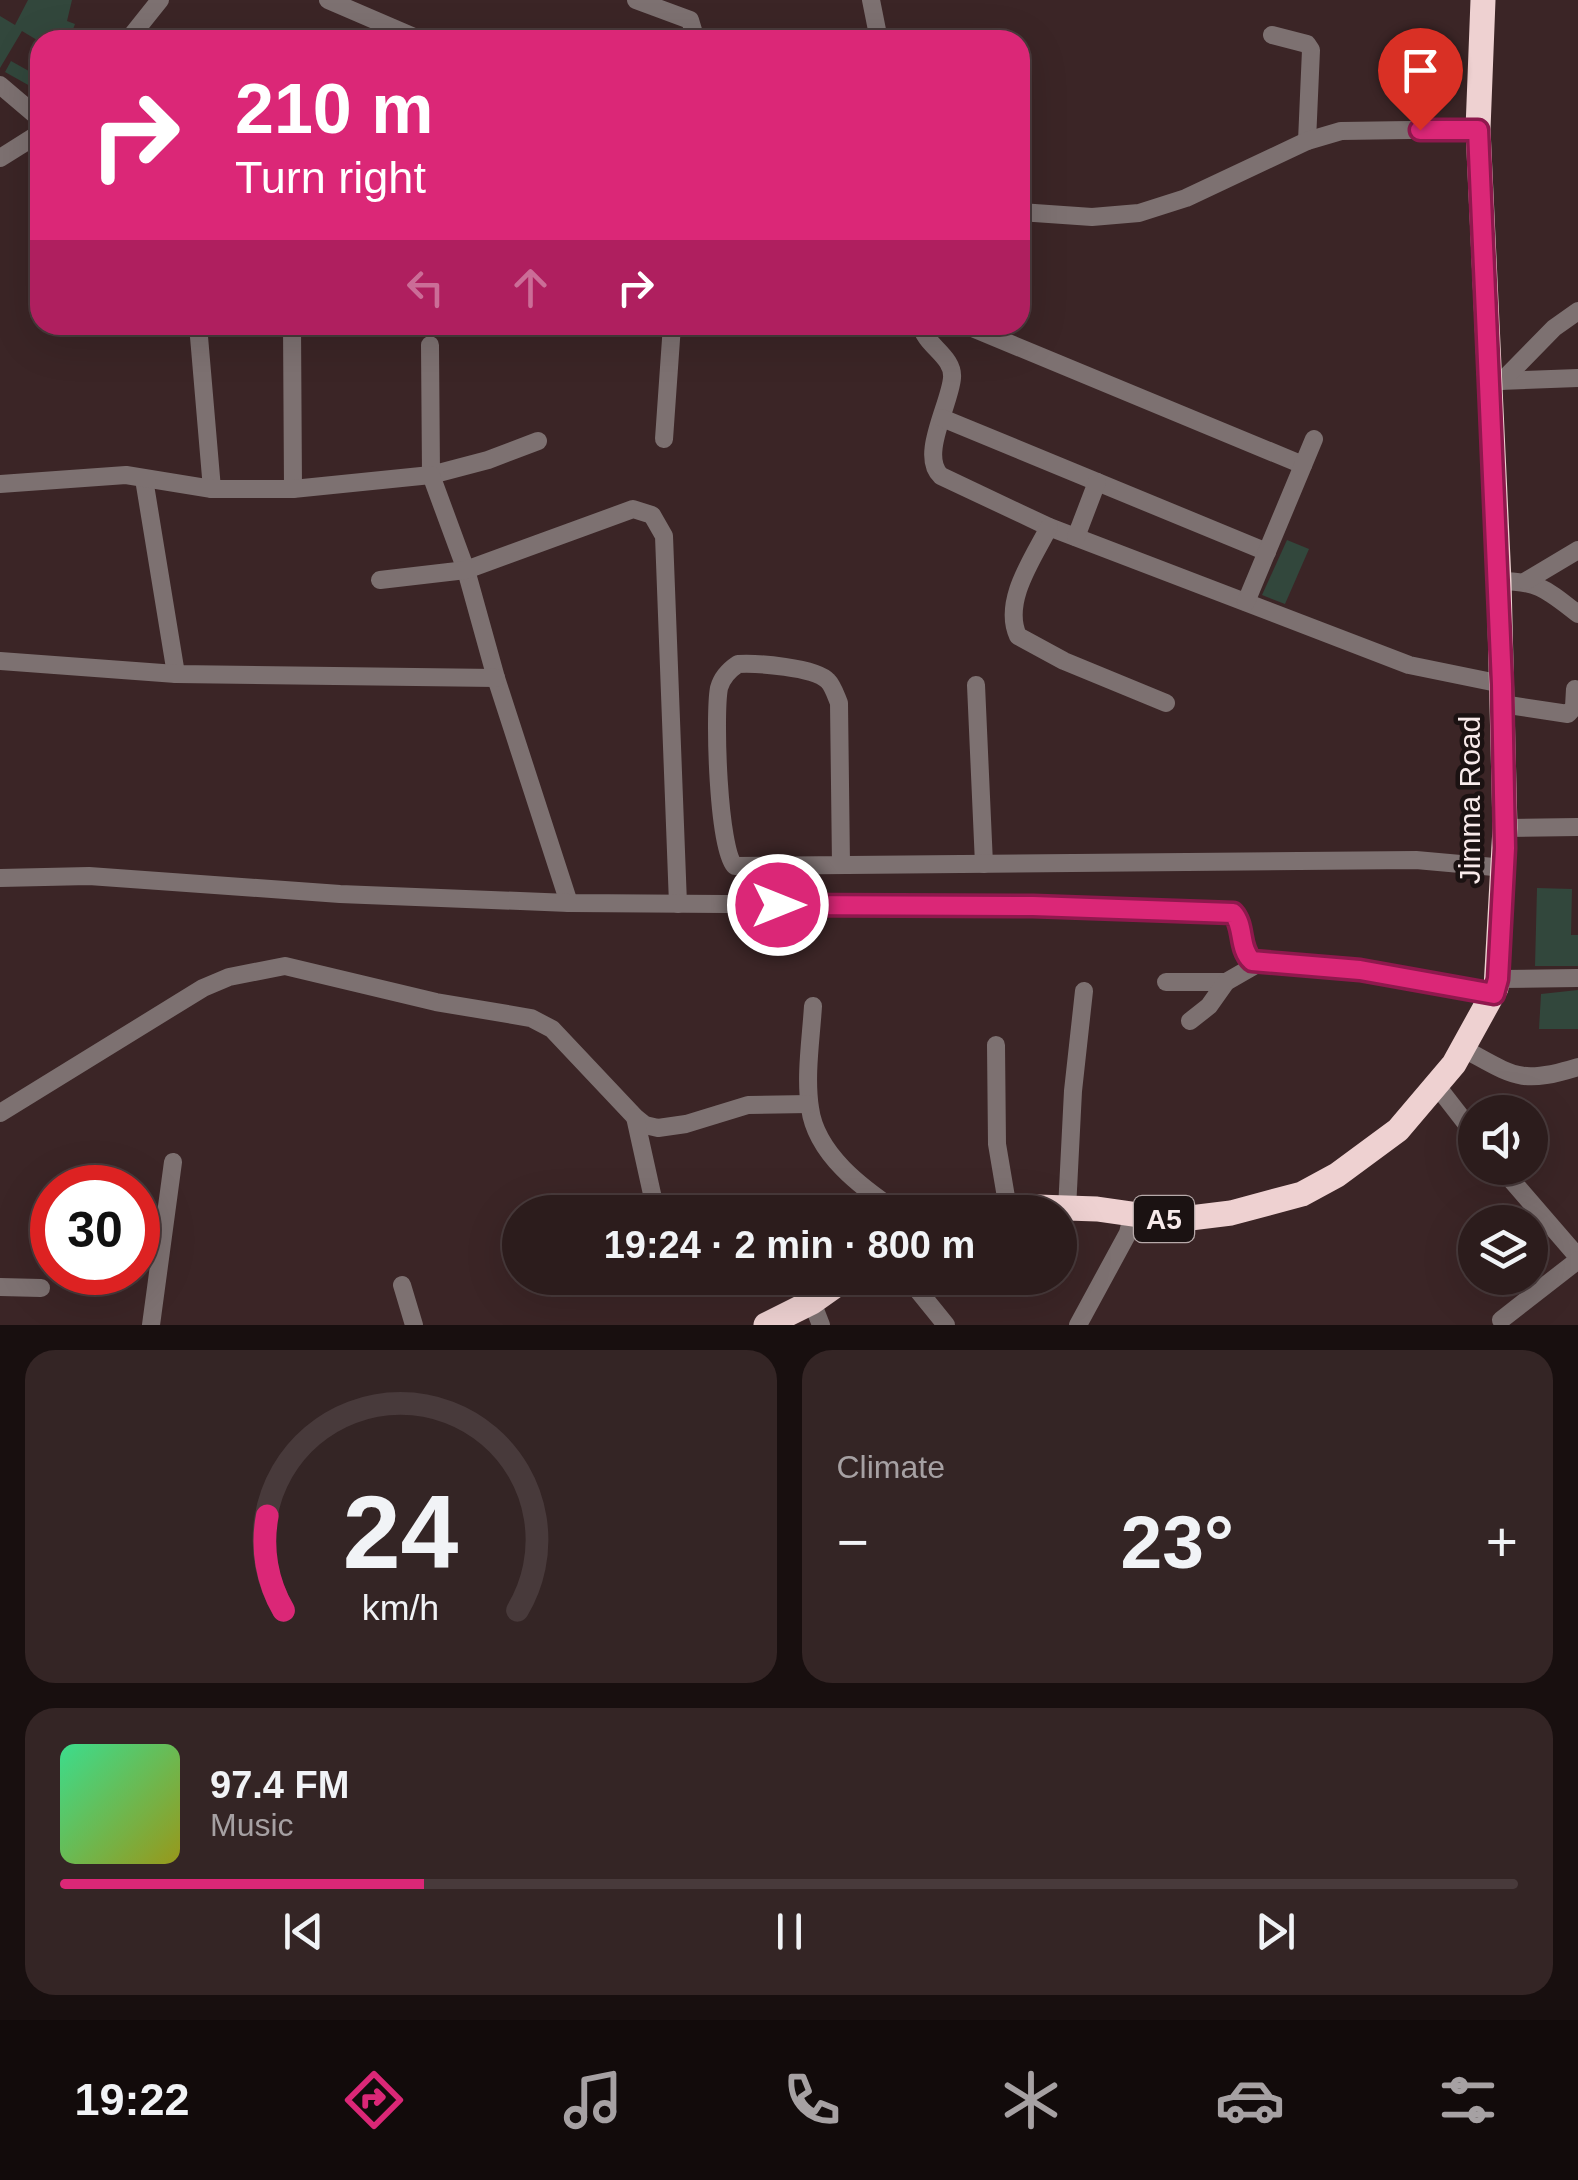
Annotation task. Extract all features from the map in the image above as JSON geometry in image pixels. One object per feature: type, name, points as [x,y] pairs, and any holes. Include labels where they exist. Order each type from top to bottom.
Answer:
[{"type":"highway","name":"Jimma Road","points":[[1077,1209],[1174,1220],[1202,1218],[1274,1204],[1336,1176],[1398,1130],[1437,1086],[1464,1048],[1496,986],[1505,828],[1495,381],[1478,130],[1483,0]]},
{"type":"highway","points":[[766,1325],[816,1313]]},
{"type":"street","points":[[136,30],[160,0]]},
{"type":"street","points":[[328,0],[398,30]]},
{"type":"street","points":[[636,0],[690,20],[693,30]]},
{"type":"street","points":[[871,0],[876,30]]},
{"type":"street","points":[[1272,35],[1306,44],[1311,50],[1307,140]]},
{"type":"street","points":[[0,85],[30,111]]},
{"type":"street","points":[[1030,213],[1092,217],[1139,213],[1186,198],[1307,140],[1341,131],[1478,130]]},
{"type":"street","points":[[0,158],[30,139]]},
{"type":"street","points":[[1495,381],[1554,328],[1578,312]]},
{"type":"street","points":[[199,335],[212,490]]},
{"type":"street","points":[[292,335],[293,489]]},
{"type":"street","points":[[664,439],[671,335]]},
{"type":"street","points":[[925,335],[952,368],[952,382],[932,454],[935,471],[1076,537],[1409,664],[1568,714],[1574,707],[1574,689]]},
{"type":"street","points":[[989,335],[1303,465]]},
{"type":"street","points":[[430,345],[431,475],[466,570],[496,678],[569,903]]},
{"type":"street","points":[[1495,381],[1578,378]]},
{"type":"street","points":[[942,418],[1267,552]]},
{"type":"street","points":[[1246,602],[1314,439]]},
{"type":"street","points":[[0,484],[108,475],[212,490],[293,489],[431,475],[538,442]]},
{"type":"street","points":[[144,479],[176,674]]},
{"type":"street","points":[[1076,537],[1098,482]]},
{"type":"street","points":[[380,580],[466,570],[633,509],[652,515],[664,536],[678,904]]},
{"type":"street","points":[[1049,526],[1020,585],[1013,615],[1018,636],[1064,661],[1166,703]]},
{"type":"street","points":[[1526,581],[1578,550]]},
{"type":"street","points":[[1499,582],[1526,581],[1547,590],[1578,614]]},
{"type":"street","points":[[0,660],[176,674],[496,678]]},
{"type":"street","points":[[841,865],[840,703],[828,680],[818,674],[756,663],[738,664],[724,677],[718,692],[718,776],[730,862],[734,866],[1416,860],[1504,868]]},
{"type":"street","points":[[976,685],[984,864]]},
{"type":"street","points":[[1505,828],[1578,827]]},
{"type":"street","points":[[0,878],[89,876],[340,894],[569,903],[1033,906],[1233,913],[1246,956],[1259,962],[1496,986],[1578,978]]},
{"type":"street","points":[[1190,1021],[1209,1006],[1226,982],[1259,962]]},
{"type":"street","points":[[0,1113],[203,988],[229,976],[286,966],[436,1002],[531,1018],[552,1028],[634,1118],[645,1125],[658,1128],[686,1124],[748,1106],[809,1104]]},
{"type":"street","points":[[1166,982],[1226,982]]},
{"type":"street","points":[[1067,1195],[1072,1090],[1084,991]]},
{"type":"street","points":[[813,1006],[809,1104],[819,1139],[872,1195]]},
{"type":"street","points":[[996,1045],[996,1195]]},
{"type":"street","points":[[1464,1048],[1518,1078],[1557,1074],[1578,1067]]},
{"type":"street","points":[[1437,1086],[1458,1113]]},
{"type":"street","points":[[634,1118],[652,1195]]},
{"type":"street","points":[[150,1325],[173,1162]]},
{"type":"street","points":[[1501,1320],[1578,1258],[1516,1185]]},
{"type":"street","points":[[1078,1325],[1128,1233],[1132,1216]]},
{"type":"street","points":[[402,1285],[414,1325]]},
{"type":"street","points":[[0,1287],[30,1288]]},
{"type":"street","points":[[922,1295],[946,1325]]},
{"type":"building","points":[[28,0],[72,0],[67,21],[75,24],[73,30],[30,30],[30,36],[22,31],[0,68],[0,16],[15,25]]},
{"type":"building","points":[[11,61],[30,72],[30,86],[5,72]]},
{"type":"building","points":[[1287,540],[1309,549],[1285,604],[1262,595]]},
{"type":"building","points":[[1537,888],[1572,889],[1571,935],[1578,935],[1578,966],[1535,966]]},
{"type":"building","points":[[1578,990],[1578,1029],[1539,1029],[1541,994]]},
{"type":"route","points":[[778,905],[1033,906],[1233,913],[1246,956],[1252,961],[1360,970],[1494,994],[1504,868],[1502,684],[1478,130],[1420,130]]}]
